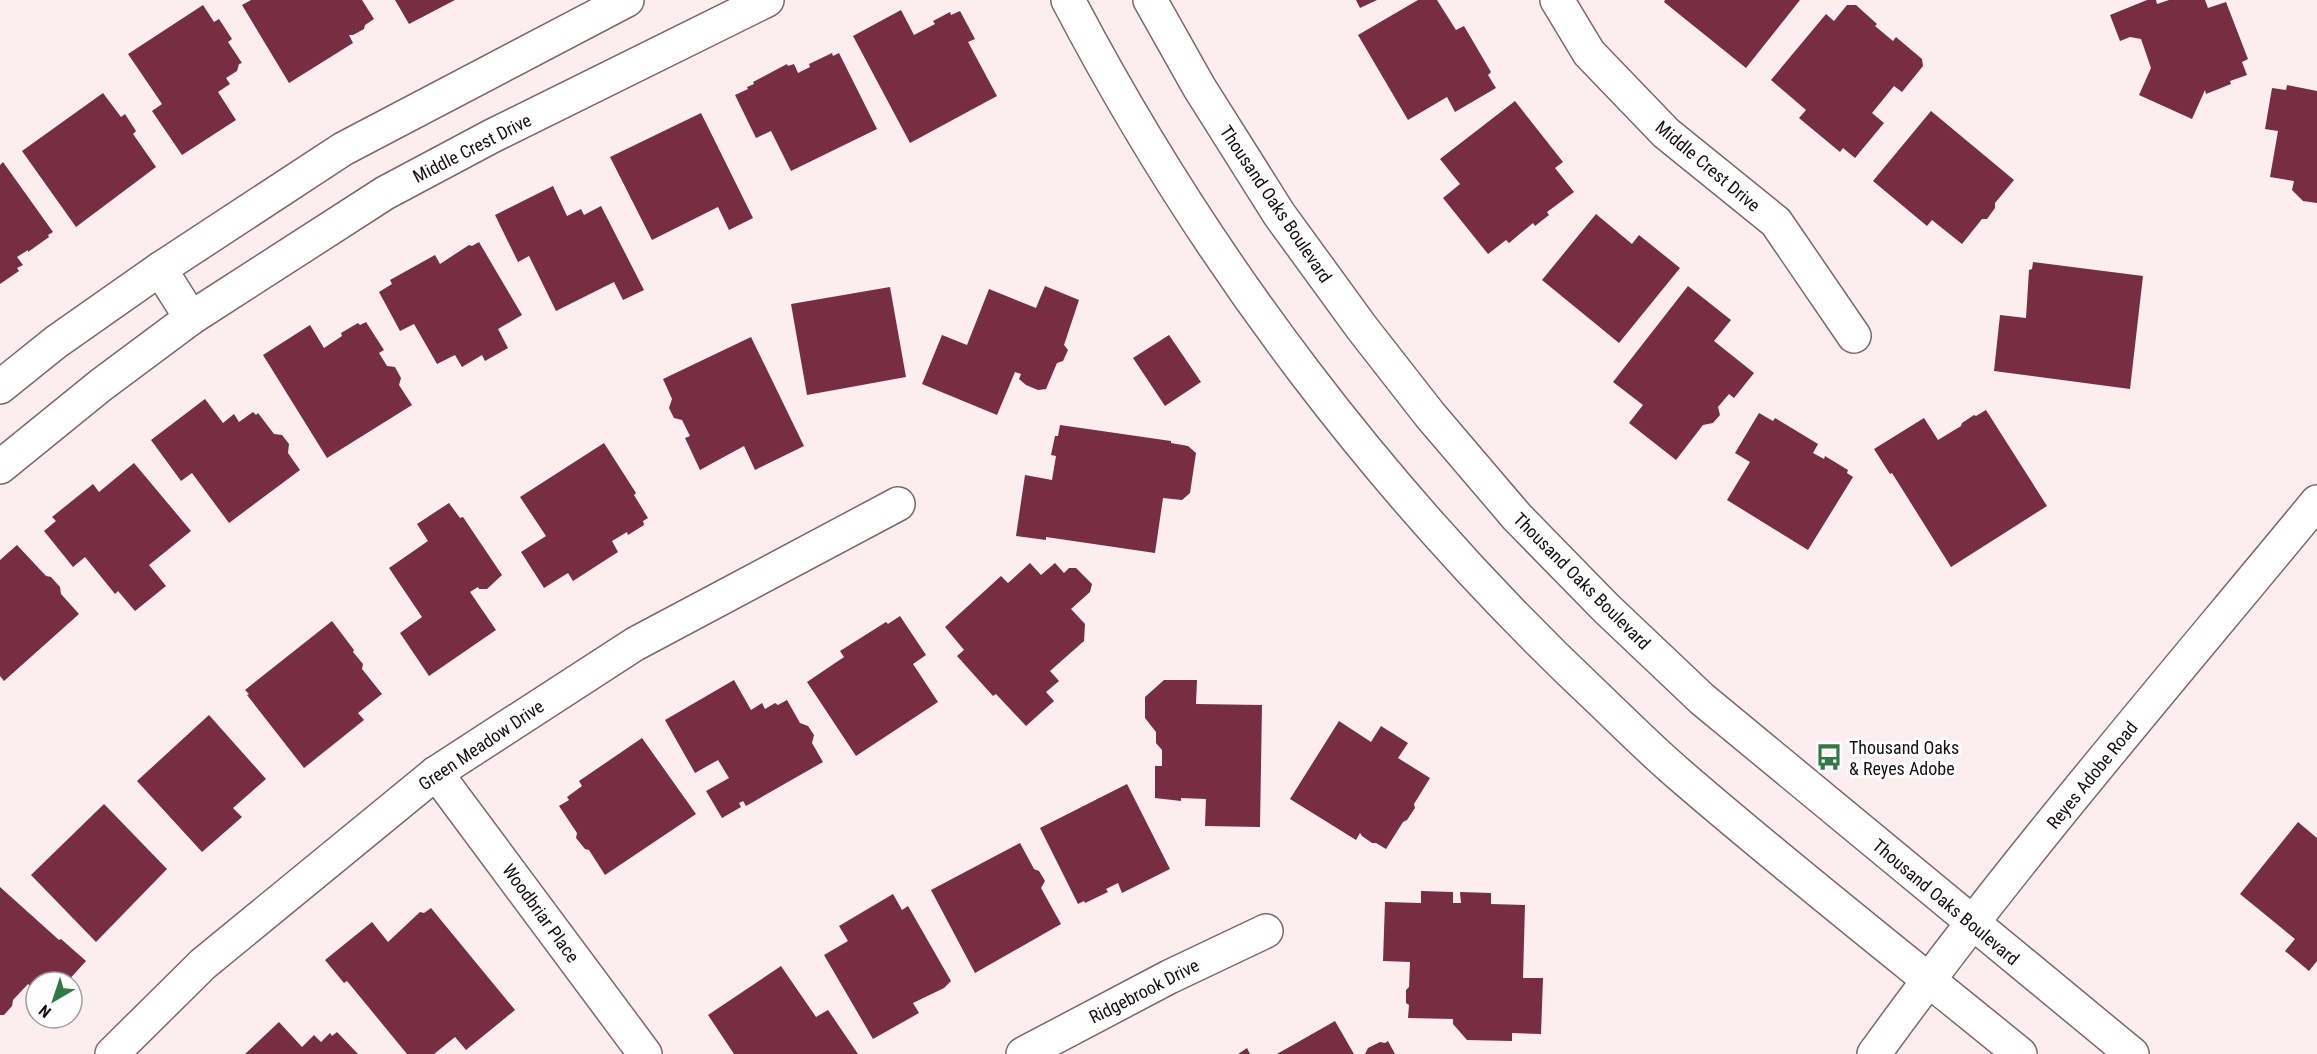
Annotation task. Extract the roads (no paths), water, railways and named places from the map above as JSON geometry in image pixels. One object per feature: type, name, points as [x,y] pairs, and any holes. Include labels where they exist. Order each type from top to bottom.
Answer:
[{"type":"street","points":[[0,387],[56,342],[160,269],[343,149],[627,0]]},
{"type":"street","name":"Middle Crest Drive","points":[[0,468],[101,385],[191,318],[385,193],[492,136],[767,0]]},
{"type":"street","points":[[1068,0],[1094,51],[1172,182],[1261,314],[1366,452],[1454,553],[1562,664],[1678,774],[2020,1054]]},
{"type":"street","name":"Thousand Oaks Boulevard","points":[[1150,0],[1199,87],[1279,214],[1362,328],[1430,415],[1517,517],[1606,608],[1702,699],[2132,1054]]},
{"type":"street","name":"Middle Crest Drive","points":[[1557,0],[1589,53],[1666,133],[1776,222],[1854,336]]},
{"type":"street","points":[[160,269],[191,318]]},
{"type":"street","name":"Reyes Adobe Road","points":[[1874,1054],[1972,923],[2317,502]]},
{"type":"street","name":"Green Meadow Drive","points":[[112,1054],[203,964],[436,772],[635,644],[898,504]]},
{"type":"street","name":"Woodbriar Place","points":[[436,772],[645,1054]]},
{"type":"street","name":"Ridgebrook Drive","points":[[1023,1054],[1168,977],[1266,931]]},
{"type":"place","name":"Thousand Oaks & Reyes Adobe","points":[[1829,757]]}]
